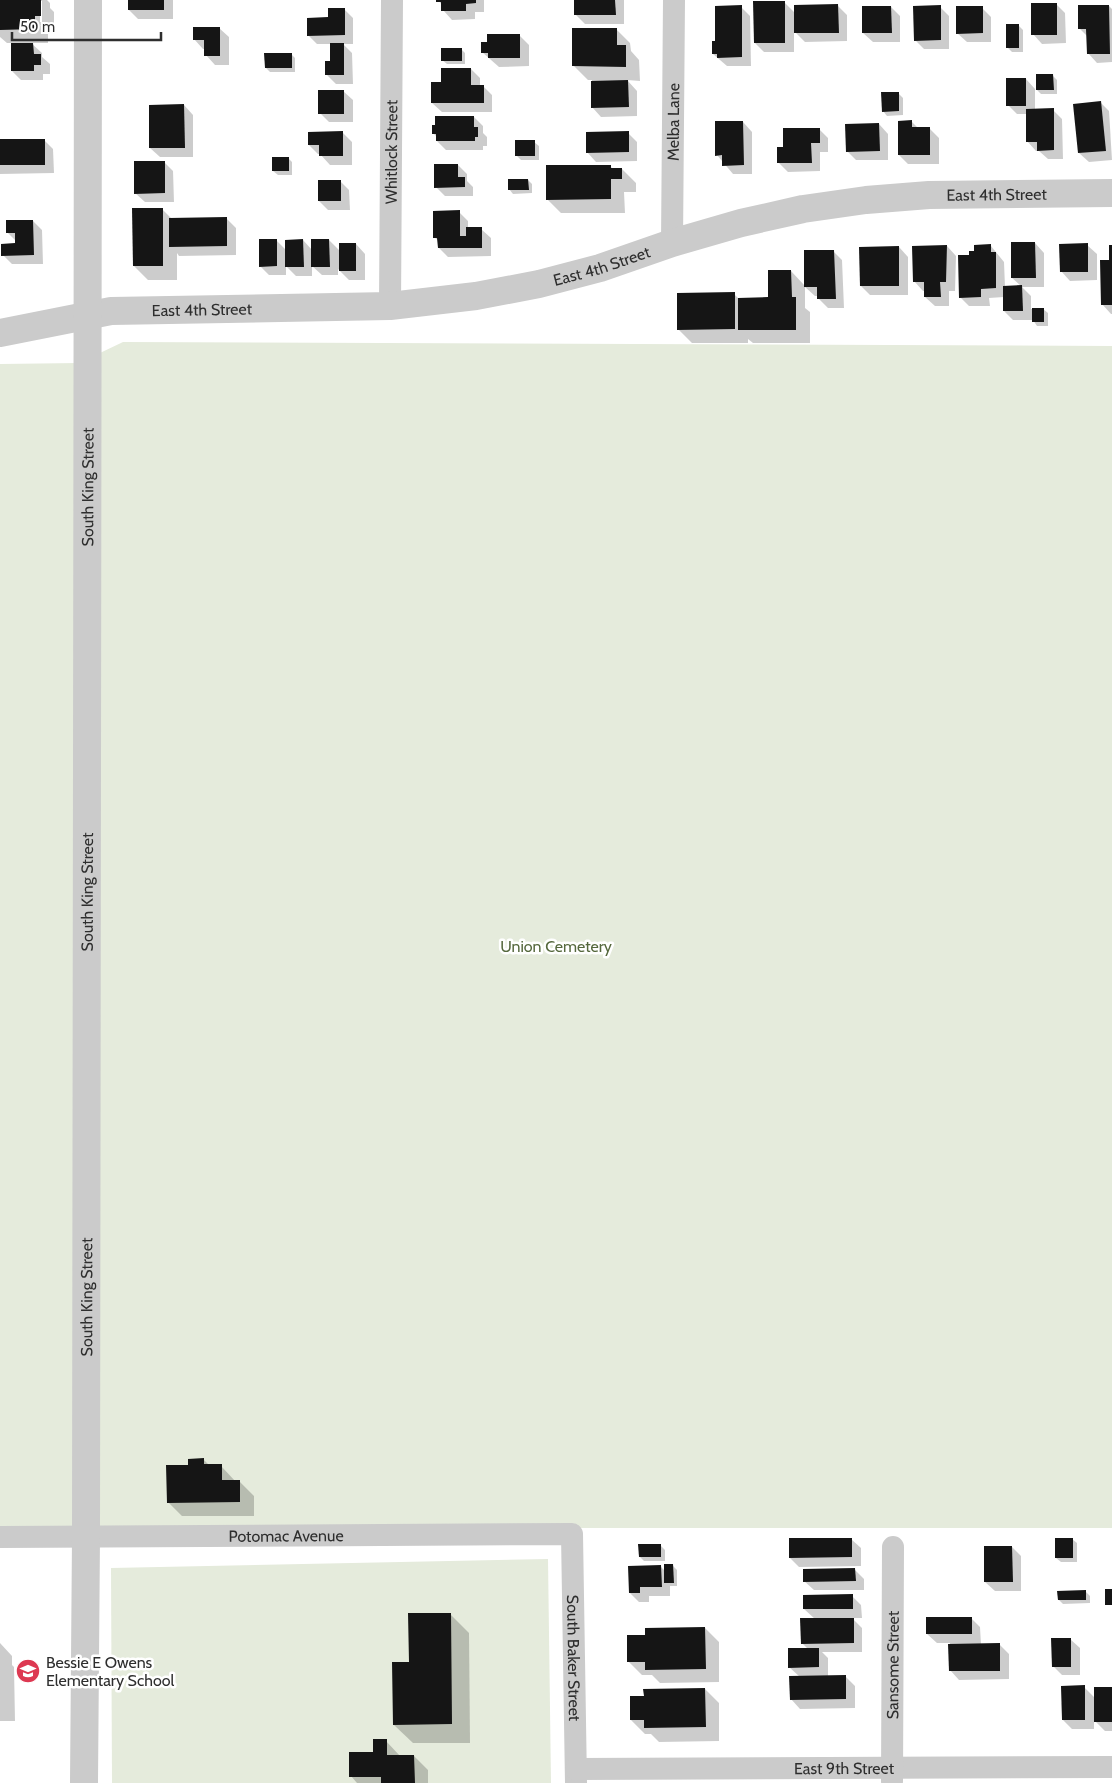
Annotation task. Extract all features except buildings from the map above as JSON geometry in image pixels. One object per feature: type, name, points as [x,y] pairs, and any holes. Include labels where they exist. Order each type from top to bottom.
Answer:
[{"type":"street","name":"South King Street","points":[[84,1783],[88,0]]},
{"type":"street","name":"Whitlock Street","points":[[390,306],[392,0]]},
{"type":"street","name":"Melba Lane","points":[[672,243],[674,0]]},
{"type":"street","name":"East 4th Street","points":[[0,333],[111,311],[390,306],[476,296],[539,284],[600,268],[672,243],[741,223],[803,209],[866,200],[929,195],[1112,194]]},
{"type":"street","name":"Potomac Avenue","points":[[0,1537],[572,1534]]},
{"type":"street","name":"South Baker Street","points":[[572,1534],[576,1776]]},
{"type":"street","name":"Sansome Street","points":[[892,1776],[893,1547]]},
{"type":"street","name":"East 9th Street","points":[[576,1776],[892,1776],[1112,1767]]},
{"type":"green space","name":"Union Cemetery","points":[[123,342],[1112,346],[1112,1528],[0,1528],[0,364],[79,363]]},
{"type":"green space","points":[[548,1559],[551,1783],[112,1783],[111,1568]]},
{"type":"place","name":"Bessie E Owens Elementary School","points":[[28,1671]]}]
